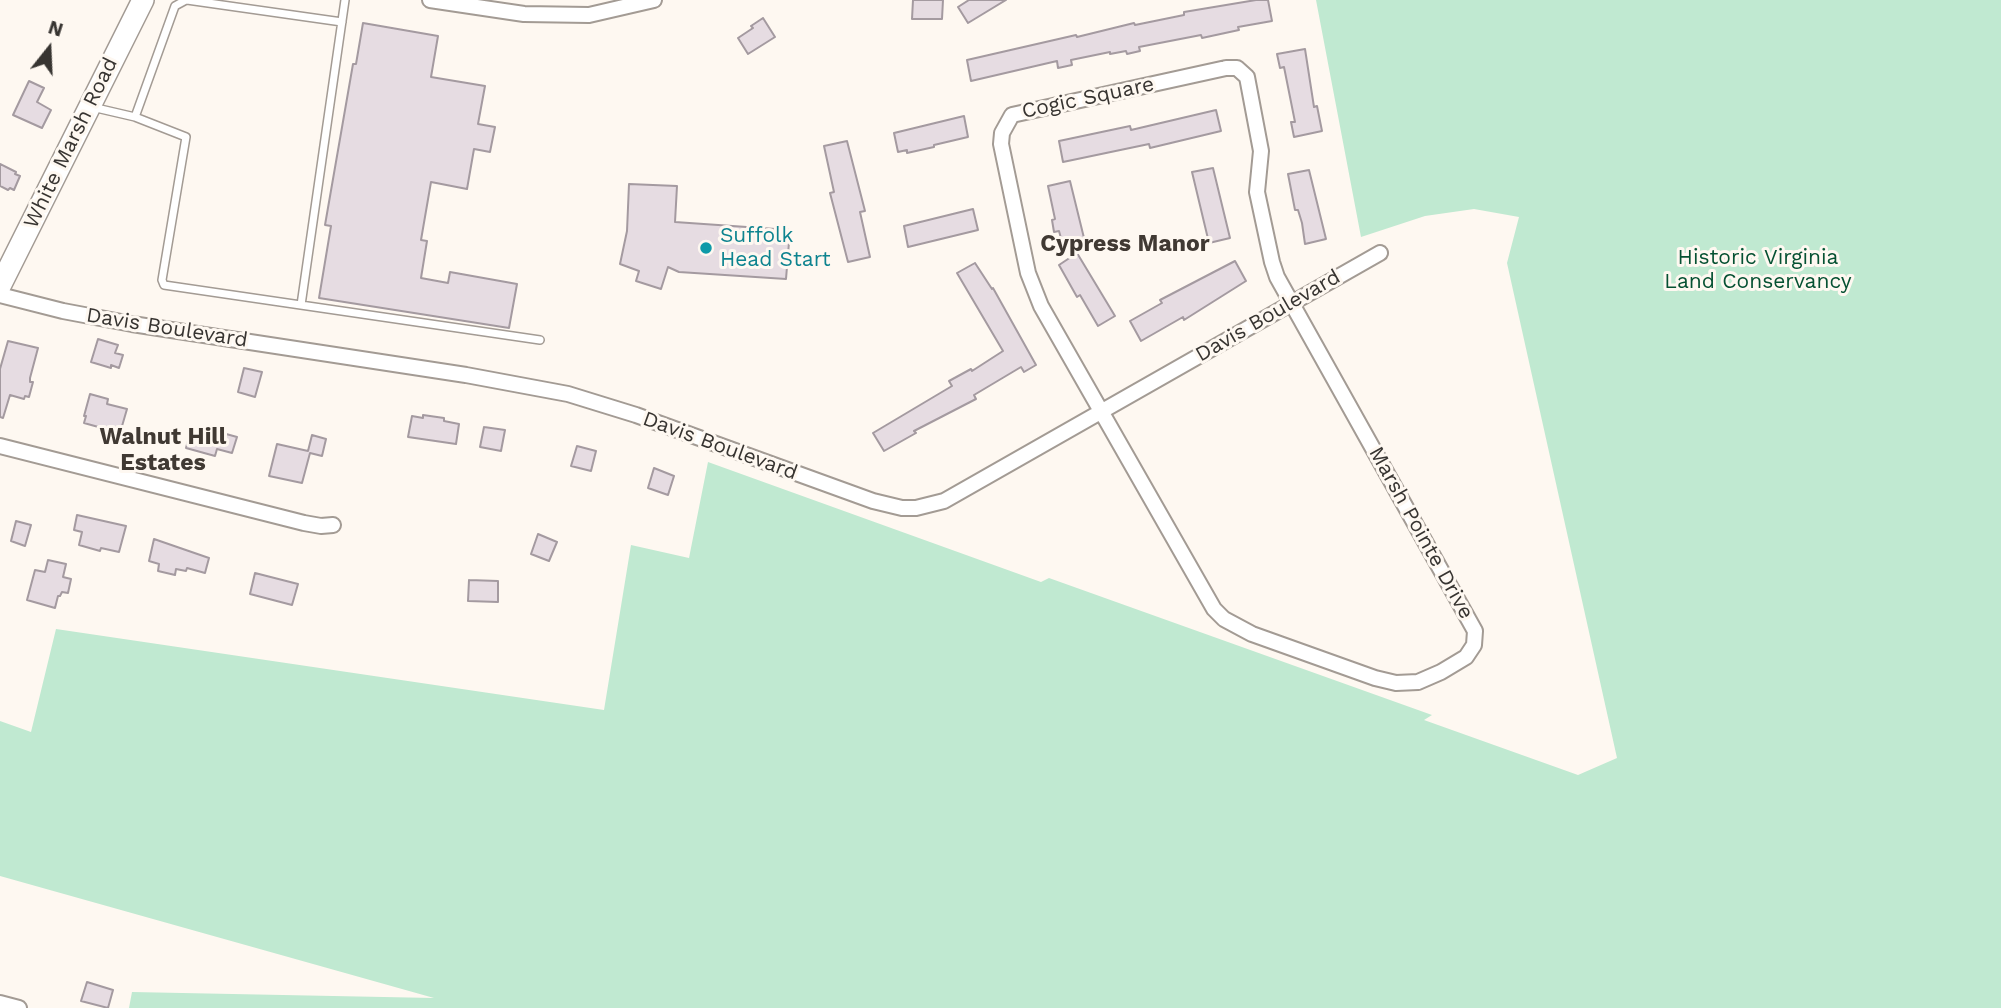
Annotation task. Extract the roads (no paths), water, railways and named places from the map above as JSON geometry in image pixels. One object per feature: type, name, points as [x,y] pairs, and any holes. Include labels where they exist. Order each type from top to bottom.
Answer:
[{"type":"street","name":"White Marsh Road","points":[[0,286],[143,0]]},
{"type":"street","points":[[430,0],[524,15],[589,15],[654,0]]},
{"type":"street","name":"Cogic Square","points":[[1101,412],[1041,306],[1028,273],[1001,144],[1002,132],[1012,115],[1226,68],[1242,70],[1248,81],[1261,151],[1257,192],[1272,262],[1290,302]]},
{"type":"street","name":"Davis Boulevard","points":[[0,295],[62,311],[132,324],[568,394],[636,415],[873,501],[902,508],[924,507],[944,500],[1380,253]]},
{"type":"street","name":"Marsh Pointe Drive","points":[[1101,412],[1206,597],[1224,619],[1252,634],[1385,681],[1418,682],[1460,661],[1471,652],[1475,638],[1472,625],[1290,302]]},
{"type":"street","points":[[0,446],[304,523],[333,525]]},
{"type":"street","points":[[0,1003],[19,1008]]},
{"type":"lane","points":[[135,117],[175,6],[186,0],[342,22]]},
{"type":"lane","points":[[301,305],[345,0]]},
{"type":"lane","points":[[88,106],[135,117],[186,137],[162,279],[164,285],[540,340]]},
{"type":"place","name":"Suffolk Head Start","points":[[706,248]]},
{"type":"district","name":"Cypress Manor","points":[[1125,244]]},
{"type":"district","name":"Walnut Hill Estates","points":[[163,450]]},
{"type":"park label","name":"Historic Virginia Land Conservancy","points":[[1758,270]]}]
